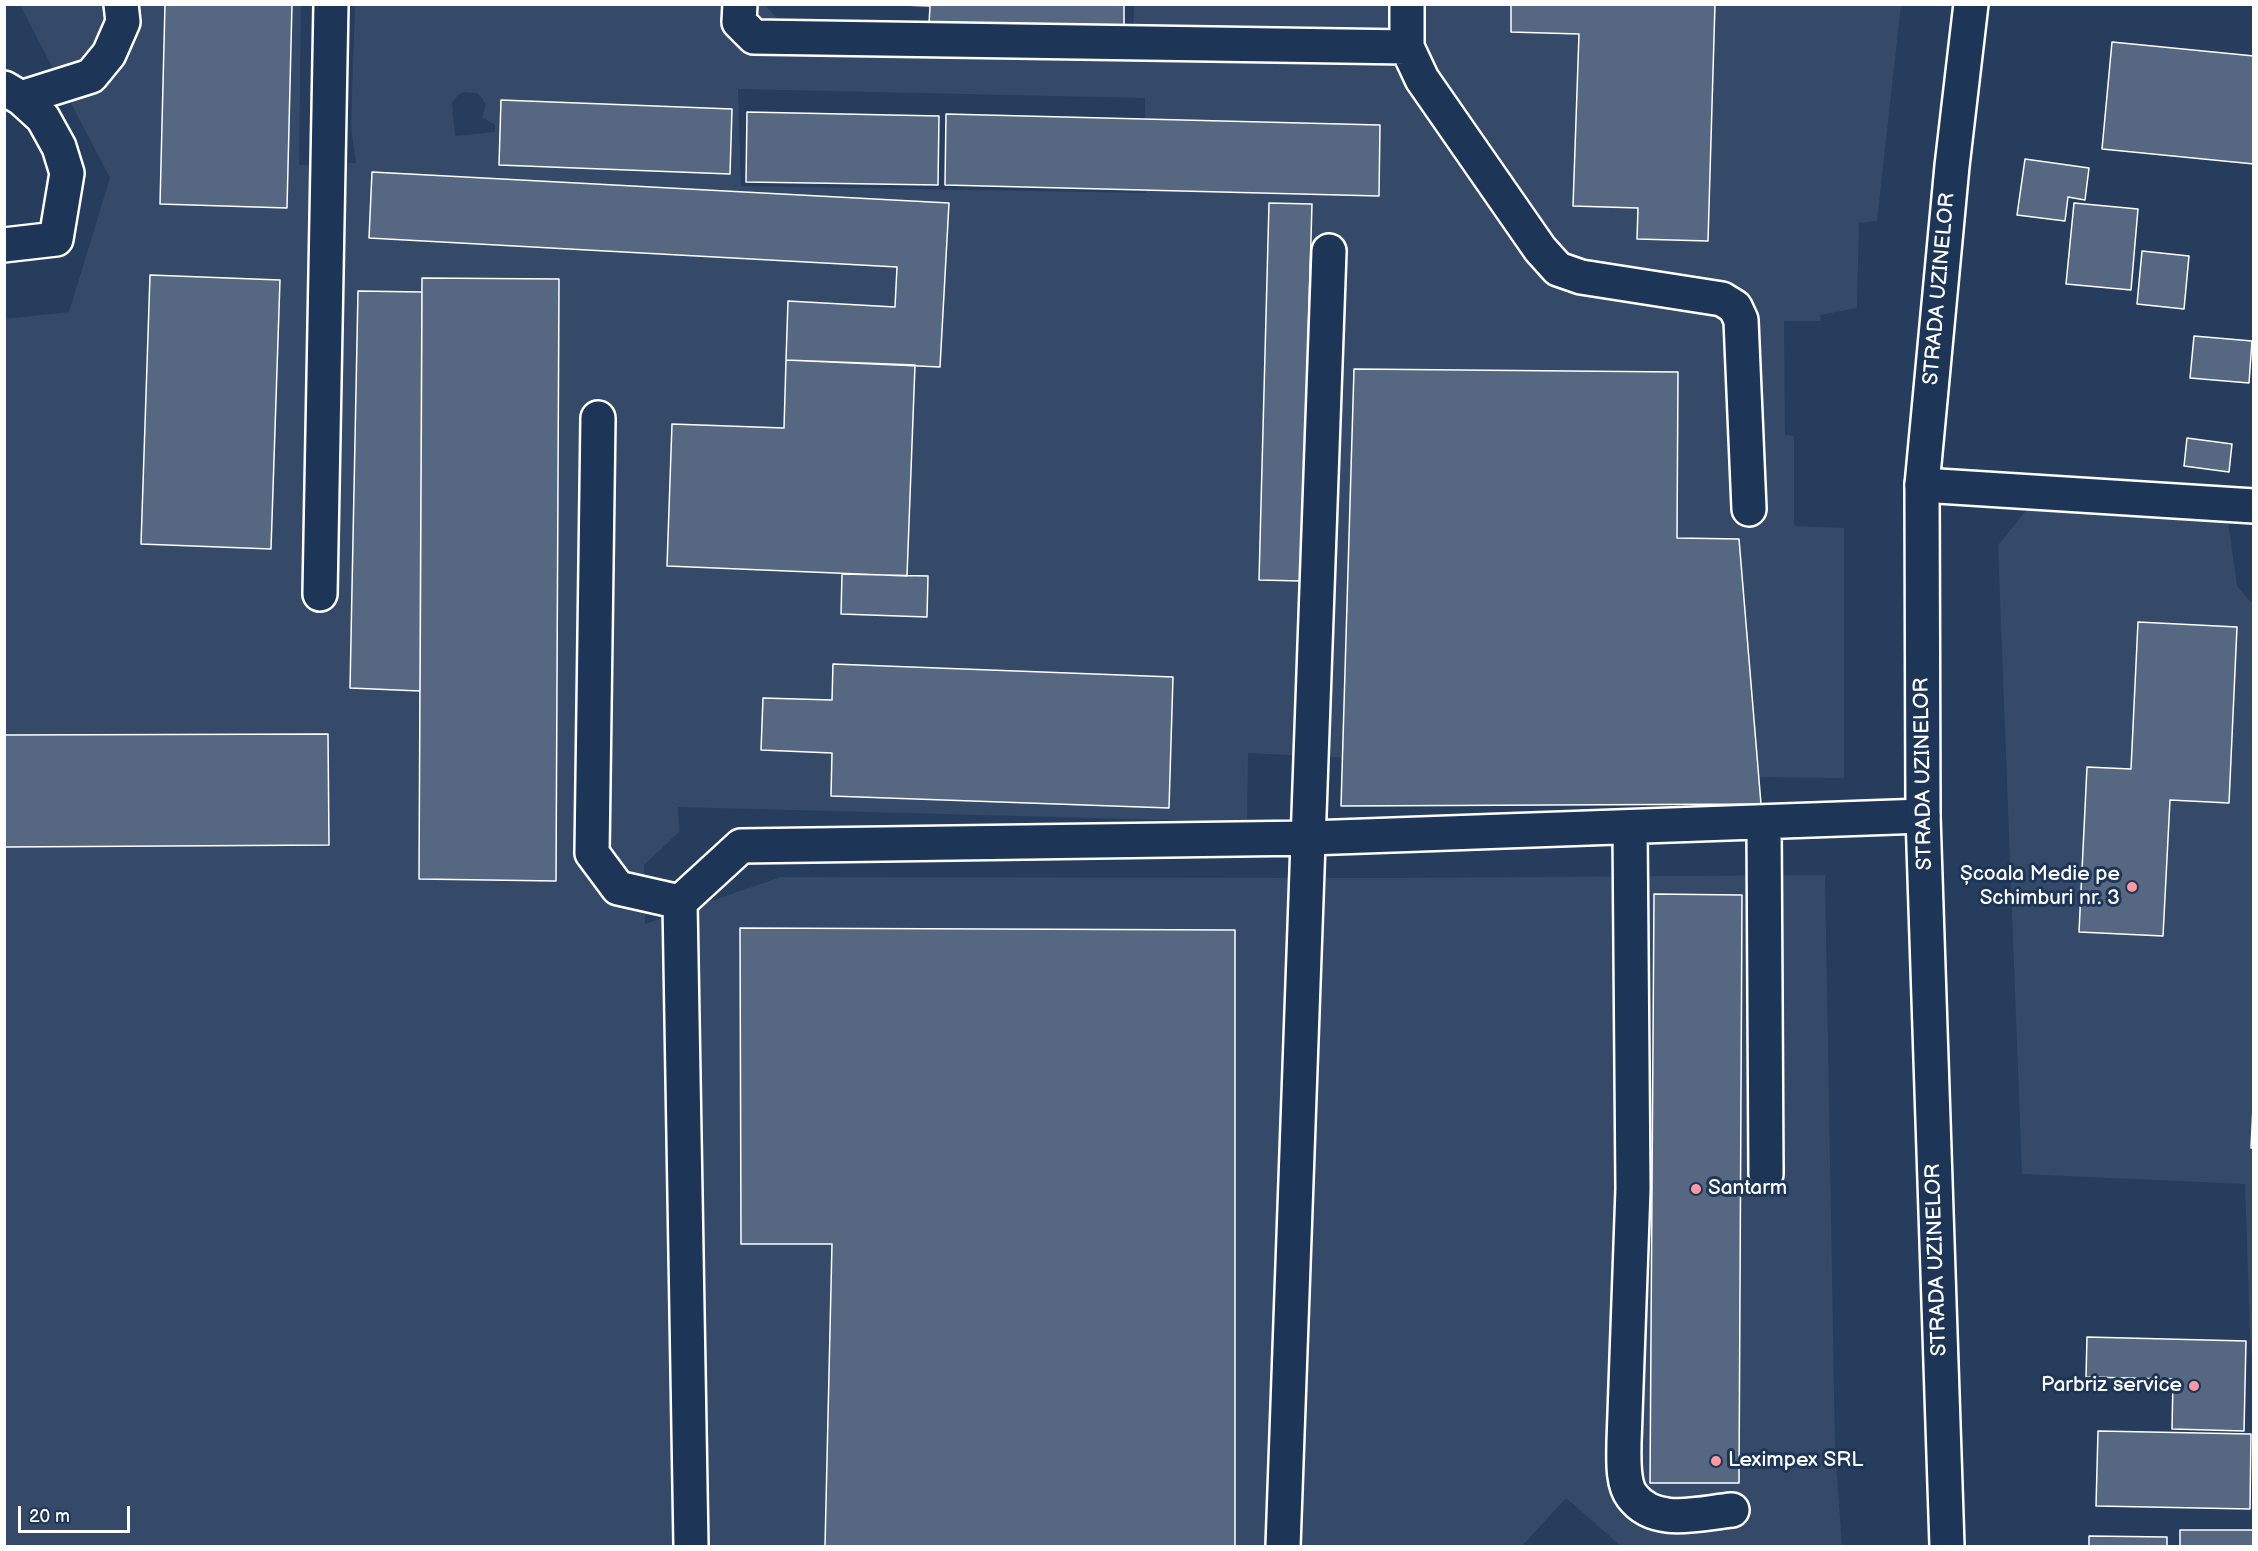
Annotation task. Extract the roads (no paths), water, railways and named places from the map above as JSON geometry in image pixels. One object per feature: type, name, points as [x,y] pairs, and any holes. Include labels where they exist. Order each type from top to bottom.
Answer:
[{"type":"main road","points":[[13,93],[91,76],[109,54],[123,22],[121,4]]},
{"type":"main road","points":[[320,594],[331,4]]},
{"type":"main road","points":[[740,4],[739,21],[754,37],[1407,47]]},
{"type":"main road","points":[[1407,4],[1407,47],[1422,79],[1540,249],[1558,269],[1581,278],[1722,299],[1735,307],[1741,320],[1749,509]]},
{"type":"main road","name":"STRADA UZINELOR","points":[[1947,1546],[1923,816],[1922,485],[1952,166],[1971,4]]},
{"type":"main road","points":[[4,245],[56,239],[67,173],[60,147],[43,118],[13,93]]},
{"type":"main road","points":[[1283,1546],[1329,251]]},
{"type":"main road","points":[[598,418],[592,853],[618,888],[680,902]]},
{"type":"main road","points":[[1922,485],[2253,506]]},
{"type":"main road","points":[[691,1546],[680,902],[741,846],[1309,838],[1923,816]]},
{"type":"main road","points":[[1764,823],[1766,1174]]},
{"type":"main road","points":[[1630,828],[1633,1189],[1624,1442],[1626,1481],[1631,1496],[1654,1513],[1665,1517],[1732,1510]]},
{"type":"place","name":"Școala Medie pe Schimburi nr. 3","points":[[2132,887]]},
{"type":"place","name":"Santarm","points":[[1696,1189]]},
{"type":"place","name":"Parbriz service","points":[[2194,1386]]},
{"type":"place","name":"Leximpex SRL","points":[[1716,1461]]}]
